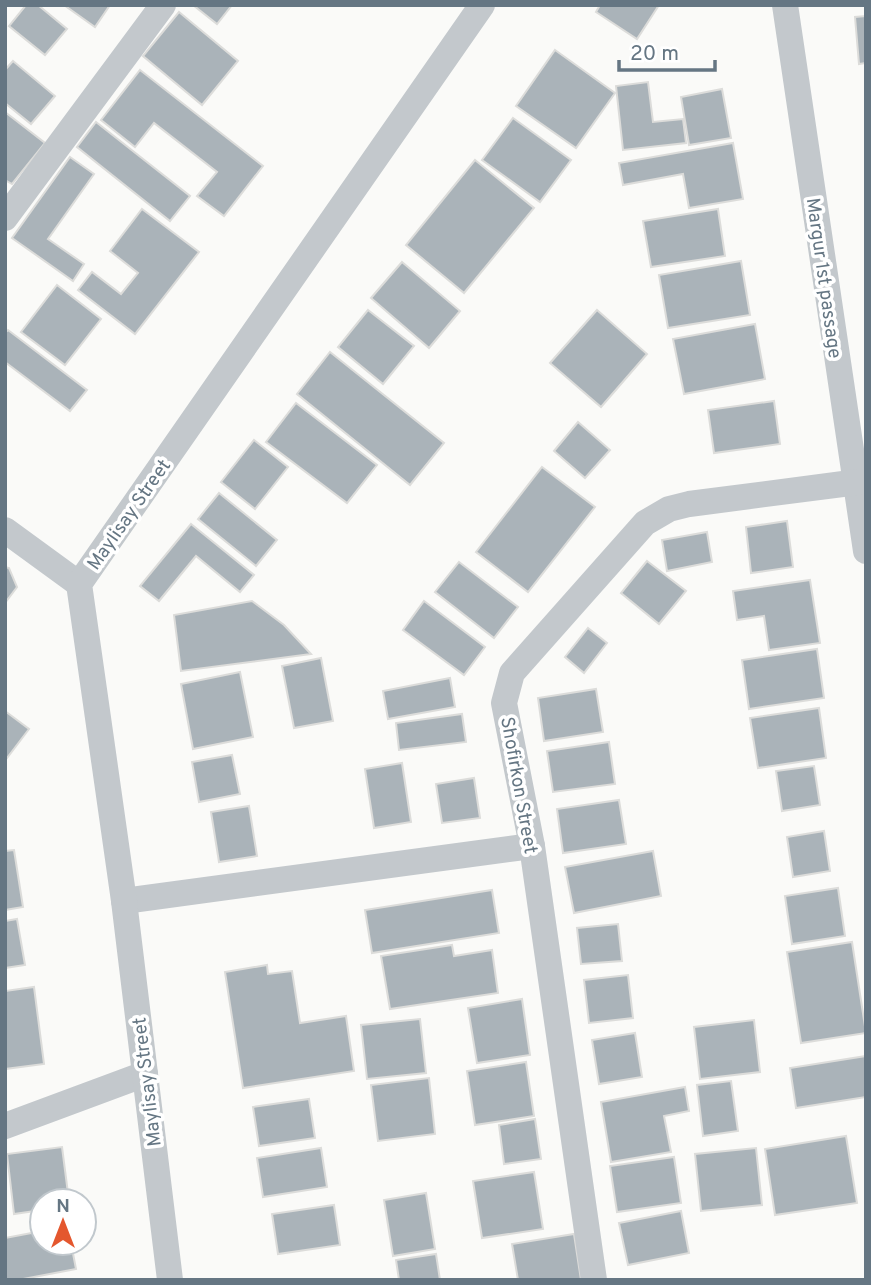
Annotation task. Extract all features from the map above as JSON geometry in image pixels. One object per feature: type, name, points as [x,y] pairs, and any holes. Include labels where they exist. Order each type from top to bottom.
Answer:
[{"type":"street","points":[[5,218],[163,5]]},
{"type":"street","name":"Maylisay Street","points":[[170,1280],[124,901],[79,584],[482,5]]},
{"type":"street","name":"Margur 1st passage","points":[[785,5],[861,482],[866,551]]},
{"type":"street","name":"Shofirkon Street","points":[[594,1280],[532,846],[505,703],[512,673],[645,523],[669,509],[689,504],[861,482]]},
{"type":"street","points":[[5,530],[79,584]]},
{"type":"street","points":[[124,901],[532,846]]},
{"type":"street","points":[[5,1126],[145,1074]]},
{"type":"building","points":[[26,5],[38,5],[67,29],[45,55],[9,26]]},
{"type":"building","points":[[64,5],[110,5],[95,27]]},
{"type":"building","points":[[193,5],[232,5],[217,24]]},
{"type":"building","points":[[600,5],[659,5],[637,39],[596,12]]},
{"type":"building","points":[[179,12],[238,61],[202,105],[143,56]]},
{"type":"building","points":[[866,16],[866,63],[859,64],[855,17]]},
{"type":"building","points":[[555,50],[615,93],[576,148],[516,106]]},
{"type":"building","points":[[13,61],[55,96],[31,124],[5,103],[5,70]]},
{"type":"building","points":[[140,70],[263,166],[224,216],[197,196],[217,172],[154,123],[135,147],[101,120]]},
{"type":"building","points":[[648,82],[653,122],[683,119],[686,143],[623,150],[616,86]]},
{"type":"building","points":[[722,89],[731,138],[689,145],[681,97]]},
{"type":"building","points":[[5,112],[45,143],[12,184],[5,180]]},
{"type":"building","points":[[513,118],[571,160],[540,202],[482,160]]},
{"type":"building","points":[[96,122],[190,196],[170,221],[77,147]]},
{"type":"building","points":[[733,143],[743,199],[689,208],[683,174],[623,185],[619,163]]},
{"type":"building","points":[[70,157],[94,174],[48,239],[84,264],[73,281],[12,238]]},
{"type":"building","points":[[475,160],[534,208],[464,293],[406,245]]},
{"type":"building","points":[[142,209],[199,252],[135,334],[78,290],[92,272],[121,294],[138,273],[110,251]]},
{"type":"building","points":[[718,209],[725,256],[651,267],[643,221]]},
{"type":"building","points":[[741,261],[750,315],[668,328],[659,275]]},
{"type":"building","points":[[402,262],[460,311],[429,348],[371,298]]},
{"type":"building","points":[[57,285],[101,319],[65,365],[21,332]]},
{"type":"building","points":[[368,310],[414,346],[383,384],[338,347]]},
{"type":"building","points":[[597,310],[647,354],[601,407],[550,363]]},
{"type":"building","points":[[755,324],[765,379],[684,394],[673,339]]},
{"type":"building","points":[[8,330],[87,390],[70,411],[5,362],[5,333]]},
{"type":"building","points":[[330,352],[444,443],[410,485],[297,394]]},
{"type":"building","points":[[774,401],[780,444],[714,453],[708,410]]},
{"type":"building","points":[[296,403],[377,465],[347,503],[266,442]]},
{"type":"building","points":[[578,422],[610,450],[585,478],[554,451]]},
{"type":"building","points":[[254,440],[288,467],[255,509],[221,482]]},
{"type":"building","points":[[542,467],[595,507],[528,592],[476,552]]},
{"type":"building","points":[[219,493],[277,540],[256,566],[198,519]]},
{"type":"building","points":[[787,521],[793,567],[751,573],[746,527]]},
{"type":"building","points":[[191,524],[254,575],[240,592],[196,556],[159,601],[140,586]]},
{"type":"building","points":[[707,532],[712,562],[667,571],[662,540]]},
{"type":"building","points":[[647,561],[686,591],[659,624],[621,593]]},
{"type":"building","points":[[459,562],[518,607],[494,638],[435,592]]},
{"type":"building","points":[[5,567],[9,568],[17,587],[5,603]]},
{"type":"building","points":[[810,580],[820,643],[769,650],[764,616],[737,620],[733,591]]},
{"type":"building","points":[[252,601],[284,625],[311,654],[181,671],[174,615]]},
{"type":"building","points":[[424,601],[485,647],[464,675],[403,630]]},
{"type":"building","points":[[588,628],[607,643],[584,673],[565,657]]},
{"type":"building","points":[[817,649],[824,698],[749,709],[742,660]]},
{"type":"building","points":[[321,658],[333,721],[294,728],[282,666]]},
{"type":"building","points":[[240,672],[253,737],[193,749],[181,684]]},
{"type":"building","points":[[450,678],[455,707],[388,719],[383,691]]},
{"type":"building","points":[[596,689],[603,732],[544,741],[538,698]]},
{"type":"building","points":[[819,708],[826,758],[758,768],[750,718]]},
{"type":"building","points":[[5,711],[29,729],[7,758],[5,757]]},
{"type":"building","points":[[462,714],[466,742],[399,750],[396,723]]},
{"type":"building","points":[[609,742],[615,784],[553,792],[547,751]]},
{"type":"building","points":[[232,755],[240,794],[199,802],[192,762]]},
{"type":"building","points":[[402,763],[411,822],[374,828],[365,769]]},
{"type":"building","points":[[814,766],[820,805],[782,811],[776,771]]},
{"type":"building","points":[[474,778],[480,818],[442,823],[436,784]]},
{"type":"building","points":[[619,800],[626,844],[563,853],[557,809]]},
{"type":"building","points":[[249,806],[257,856],[219,862],[211,812]]},
{"type":"building","points":[[824,831],[830,871],[793,877],[787,837]]},
{"type":"building","points":[[14,850],[23,907],[5,910],[5,851]]},
{"type":"building","points":[[653,851],[661,896],[574,913],[565,867]]},
{"type":"building","points":[[838,888],[845,936],[792,944],[785,896]]},
{"type":"building","points":[[492,890],[499,933],[372,953],[365,910]]},
{"type":"building","points":[[17,919],[25,965],[5,968],[5,921]]},
{"type":"building","points":[[618,924],[622,961],[581,964],[577,928]]},
{"type":"building","points":[[852,942],[866,1033],[801,1043],[787,952]]},
{"type":"building","points":[[452,945],[454,956],[492,950],[498,993],[390,1009],[381,956]]},
{"type":"building","points":[[267,965],[268,974],[292,971],[300,1023],[346,1016],[354,1071],[243,1088],[225,972]]},
{"type":"building","points":[[628,975],[633,1018],[589,1023],[584,980]]},
{"type":"building","points":[[34,987],[44,1064],[5,1069],[5,991]]},
{"type":"building","points":[[522,999],[530,1055],[477,1063],[468,1008]]},
{"type":"building","points":[[420,1019],[426,1073],[367,1079],[361,1025]]},
{"type":"building","points":[[754,1020],[760,1072],[700,1079],[694,1027]]},
{"type":"building","points":[[635,1033],[642,1077],[599,1084],[592,1040]]},
{"type":"building","points":[[866,1056],[866,1097],[796,1108],[790,1068]]},
{"type":"building","points":[[526,1062],[534,1116],[475,1125],[467,1071]]},
{"type":"building","points":[[429,1078],[435,1134],[378,1141],[371,1085]]},
{"type":"building","points":[[731,1081],[738,1131],[703,1136],[697,1085]]},
{"type":"building","points":[[685,1087],[689,1111],[664,1116],[671,1152],[611,1162],[601,1102]]},
{"type":"building","points":[[309,1099],[315,1138],[259,1146],[253,1107]]},
{"type":"building","points":[[535,1119],[541,1159],[504,1164],[499,1125]]},
{"type":"building","points":[[846,1136],[857,1203],[775,1215],[765,1149]]},
{"type":"building","points":[[62,1147],[67,1187],[28,1187],[28,1212],[14,1214],[7,1154]]},
{"type":"building","points":[[321,1148],[327,1187],[263,1197],[257,1158]]},
{"type":"building","points":[[756,1148],[762,1205],[701,1211],[695,1154]]},
{"type":"building","points":[[674,1157],[681,1203],[617,1212],[610,1166]]},
{"type":"building","points":[[534,1172],[543,1229],[482,1238],[473,1181]]},
{"type":"building","points":[[426,1193],[435,1249],[393,1256],[384,1200]]},
{"type":"building","points":[[334,1205],[340,1245],[278,1254],[272,1214]]},
{"type":"building","points":[[681,1211],[689,1253],[628,1265],[619,1223]]},
{"type":"building","points":[[28,1234],[28,1257],[74,1257],[76,1269],[5,1280],[5,1238]]},
{"type":"building","points":[[574,1234],[581,1280],[518,1280],[512,1244]]},
{"type":"building","points":[[436,1254],[440,1280],[399,1280],[396,1260]]}]
